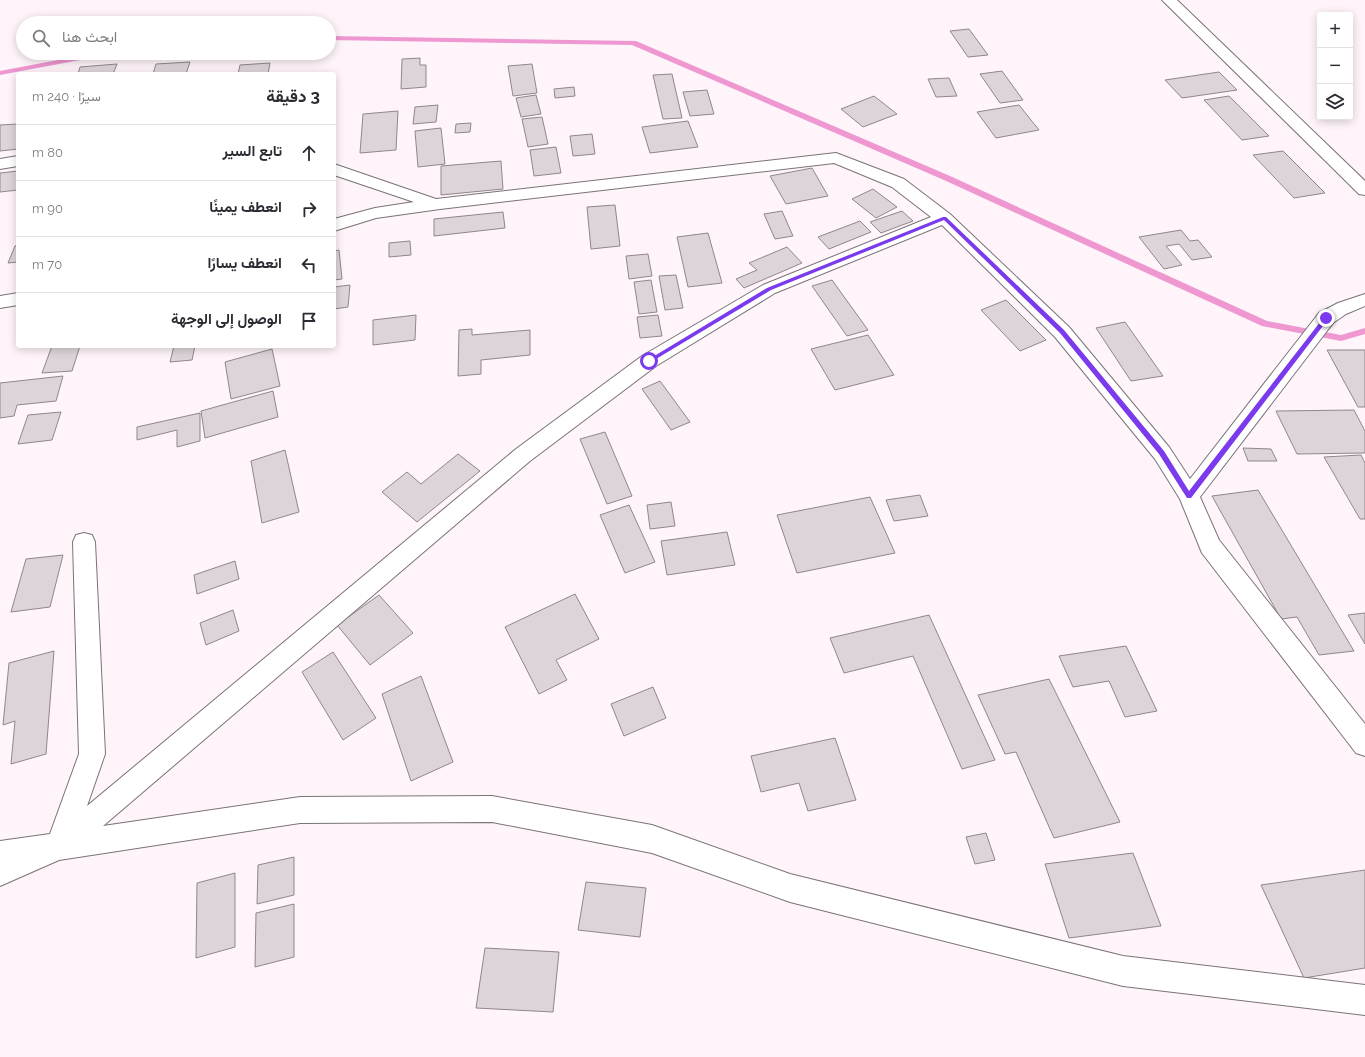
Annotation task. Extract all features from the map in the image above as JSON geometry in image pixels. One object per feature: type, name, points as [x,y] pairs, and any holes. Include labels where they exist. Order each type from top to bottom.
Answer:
[{"type":"street","points":[[1169,0],[1365,190]]},
{"type":"street","points":[[336,224],[375,213],[435,204],[836,158],[898,183],[944,218],[1062,332],[1162,453],[1189,496],[1210,546],[1365,744]]},
{"type":"street","points":[[0,164],[16,162]]},
{"type":"street","points":[[336,169],[435,204]]},
{"type":"street","points":[[0,872],[59,846],[523,454],[649,361],[769,289],[944,218]]},
{"type":"street","points":[[0,302],[16,299]]},
{"type":"street","points":[[1189,496],[1326,318],[1336,310],[1365,300]]},
{"type":"street","points":[[59,846],[92,754],[84,542]]},
{"type":"street","points":[[0,855],[300,810],[492,809],[652,838],[790,888],[1123,971],[1365,1000]]},
{"type":"building","points":[[969,29],[988,55],[968,57],[950,31]]},
{"type":"building","points":[[420,58],[420,65],[426,65],[426,87],[401,89],[402,59]]},
{"type":"building","points":[[190,62],[187,72],[154,72],[156,64]]},
{"type":"building","points":[[270,63],[268,72],[238,72],[240,65]]},
{"type":"building","points":[[117,64],[114,72],[79,72],[80,67]]},
{"type":"building","points":[[532,64],[537,93],[513,96],[508,66]]},
{"type":"building","points":[[1002,71],[1023,100],[1000,103],[980,74]]},
{"type":"building","points":[[1219,72],[1237,90],[1182,98],[1165,80]]},
{"type":"building","points":[[672,74],[682,118],[663,119],[653,75]]},
{"type":"building","points":[[949,78],[957,96],[936,97],[928,79]]},
{"type":"building","points":[[574,87],[575,96],[555,98],[554,89]]},
{"type":"building","points":[[707,90],[714,114],[690,116],[683,92]]},
{"type":"building","points":[[536,95],[541,114],[521,117],[516,98]]},
{"type":"building","points":[[874,96],[897,114],[863,127],[841,109]]},
{"type":"building","points":[[1229,96],[1269,136],[1242,140],[1204,100]]},
{"type":"building","points":[[438,105],[436,122],[413,124],[415,107]]},
{"type":"building","points":[[1019,105],[1039,130],[996,138],[977,112]]},
{"type":"building","points":[[398,111],[396,150],[360,153],[363,114]]},
{"type":"building","points":[[542,117],[548,144],[528,147],[522,119]]},
{"type":"building","points":[[688,121],[698,147],[650,153],[642,127]]},
{"type":"building","points":[[471,123],[470,132],[455,133],[456,124]]},
{"type":"building","points":[[16,124],[16,149],[0,151],[0,125]]},
{"type":"building","points":[[441,128],[445,164],[418,167],[415,131]]},
{"type":"building","points":[[592,134],[595,154],[573,156],[570,136]]},
{"type":"building","points":[[556,147],[561,173],[534,176],[530,150]]},
{"type":"building","points":[[1283,151],[1325,193],[1294,198],[1253,155]]},
{"type":"building","points":[[501,161],[503,189],[441,195],[441,166]]},
{"type":"building","points":[[812,168],[828,196],[786,204],[770,176]]},
{"type":"building","points":[[16,171],[16,190],[0,192],[0,173]]},
{"type":"building","points":[[873,189],[897,207],[876,218],[852,199]]},
{"type":"building","points":[[615,205],[620,246],[591,249],[587,207]]},
{"type":"building","points":[[782,211],[793,236],[775,239],[764,214]]},
{"type":"building","points":[[902,211],[913,221],[881,233],[870,222]]},
{"type":"building","points":[[503,212],[505,228],[434,236],[434,219]]},
{"type":"building","points":[[860,221],[871,232],[829,249],[818,237]]},
{"type":"building","points":[[1181,230],[1190,241],[1198,240],[1212,257],[1192,260],[1179,244],[1166,246],[1182,265],[1164,269],[1139,237]]},
{"type":"building","points":[[708,233],[722,283],[688,287],[677,237]]},
{"type":"building","points":[[410,241],[411,255],[389,257],[389,243]]},
{"type":"building","points":[[15,246],[16,262],[8,263]]},
{"type":"building","points":[[787,247],[802,263],[744,288],[736,279],[757,270],[749,263]]},
{"type":"building","points":[[339,250],[342,279],[336,280],[336,251]]},
{"type":"building","points":[[648,254],[652,276],[629,279],[626,256]]},
{"type":"building","points":[[676,275],[683,308],[665,310],[659,276]]},
{"type":"building","points":[[651,280],[657,312],[639,314],[634,282]]},
{"type":"building","points":[[832,280],[868,330],[847,336],[812,286]]},
{"type":"building","points":[[350,285],[348,307],[336,309],[336,287]]},
{"type":"building","points":[[1006,300],[1046,340],[1020,351],[981,310]]},
{"type":"building","points":[[416,315],[415,340],[373,345],[373,320]]},
{"type":"building","points":[[658,315],[662,336],[640,338],[637,317]]},
{"type":"building","points":[[1125,322],[1163,376],[1131,381],[1096,328]]},
{"type":"building","points":[[472,329],[472,335],[530,330],[530,355],[481,360],[481,374],[458,376],[459,330]]},
{"type":"building","points":[[868,335],[894,375],[835,390],[811,349]]},
{"type":"building","points":[[51,348],[79,348],[72,371],[42,373]]},
{"type":"building","points":[[174,348],[195,348],[192,360],[170,362]]},
{"type":"building","points":[[272,349],[280,386],[231,399],[225,362]]},
{"type":"building","points":[[1327,350],[1365,350],[1365,407],[1358,407]]},
{"type":"building","points":[[63,376],[56,401],[17,405],[14,416],[0,418],[0,383]]},
{"type":"building","points":[[660,381],[690,422],[671,430],[642,389]]},
{"type":"building","points":[[273,391],[278,417],[205,438],[201,411]]},
{"type":"building","points":[[1354,410],[1365,431],[1365,453],[1297,454],[1276,411]]},
{"type":"building","points":[[61,412],[52,440],[18,444],[28,415]]},
{"type":"building","points":[[200,413],[200,441],[177,447],[177,430],[137,440],[137,427]]},
{"type":"building","points":[[605,432],[632,496],[607,504],[580,439]]},
{"type":"building","points":[[1243,448],[1271,449],[1277,461],[1248,461]]},
{"type":"building","points":[[285,450],[299,512],[262,523],[251,461]]},
{"type":"building","points":[[458,454],[480,471],[417,522],[382,492],[407,472],[421,484]]},
{"type":"building","points":[[1361,455],[1365,463],[1365,519],[1360,519],[1324,457]]},
{"type":"building","points":[[1258,490],[1354,651],[1319,655],[1297,617],[1281,619],[1212,496]]},
{"type":"building","points":[[920,495],[928,516],[894,521],[886,500]]},
{"type":"building","points":[[870,497],[895,553],[797,573],[777,515]]},
{"type":"building","points":[[671,502],[675,526],[650,529],[647,505]]},
{"type":"building","points":[[629,505],[655,562],[625,573],[600,515]]},
{"type":"building","points":[[727,532],[735,565],[667,575],[661,541]]},
{"type":"building","points":[[63,555],[50,607],[11,612],[26,559]]},
{"type":"building","points":[[235,561],[239,579],[197,594],[194,575]]},
{"type":"building","points":[[575,594],[599,639],[556,660],[567,680],[539,694],[505,627]]},
{"type":"building","points":[[379,595],[413,633],[370,665],[337,625]]},
{"type":"building","points":[[233,610],[239,631],[206,645],[200,623]]},
{"type":"building","points":[[1365,613],[1365,644],[1348,615]]},
{"type":"building","points":[[929,615],[995,760],[962,769],[913,656],[844,673],[830,638]]},
{"type":"building","points":[[1126,646],[1157,711],[1125,717],[1109,681],[1073,687],[1059,656]]},
{"type":"building","points":[[54,651],[46,754],[11,764],[15,721],[3,725],[9,663]]},
{"type":"building","points":[[333,652],[376,718],[343,740],[302,672]]},
{"type":"building","points":[[421,676],[453,762],[411,781],[382,694]]},
{"type":"building","points":[[1049,679],[1120,822],[1054,838],[1016,752],[1005,754],[978,695]]},
{"type":"building","points":[[653,687],[666,718],[624,736],[611,704]]},
{"type":"building","points":[[835,738],[856,800],[808,811],[799,783],[761,792],[751,756]]},
{"type":"building","points":[[986,833],[995,860],[975,864],[966,837]]},
{"type":"building","points":[[1133,853],[1161,926],[1069,938],[1045,864]]},
{"type":"building","points":[[294,857],[294,895],[257,904],[258,865]]},
{"type":"building","points":[[1365,870],[1365,968],[1304,978],[1261,885]]},
{"type":"building","points":[[235,873],[235,947],[196,958],[197,883]]},
{"type":"building","points":[[586,882],[646,888],[640,937],[578,930]]},
{"type":"building","points":[[294,904],[294,957],[255,967],[256,913]]},
{"type":"building","points":[[485,948],[559,952],[553,1012],[476,1008]]},
{"type":"waterway","points":[[336,38],[633,43],[947,178],[1265,324],[1341,338],[1365,331]]},
{"type":"waterway","points":[[0,73],[70,60]]},
{"type":"route","points":[[649,361],[769,289],[944,218],[1062,332],[1162,453],[1189,496],[1326,318]]}]
